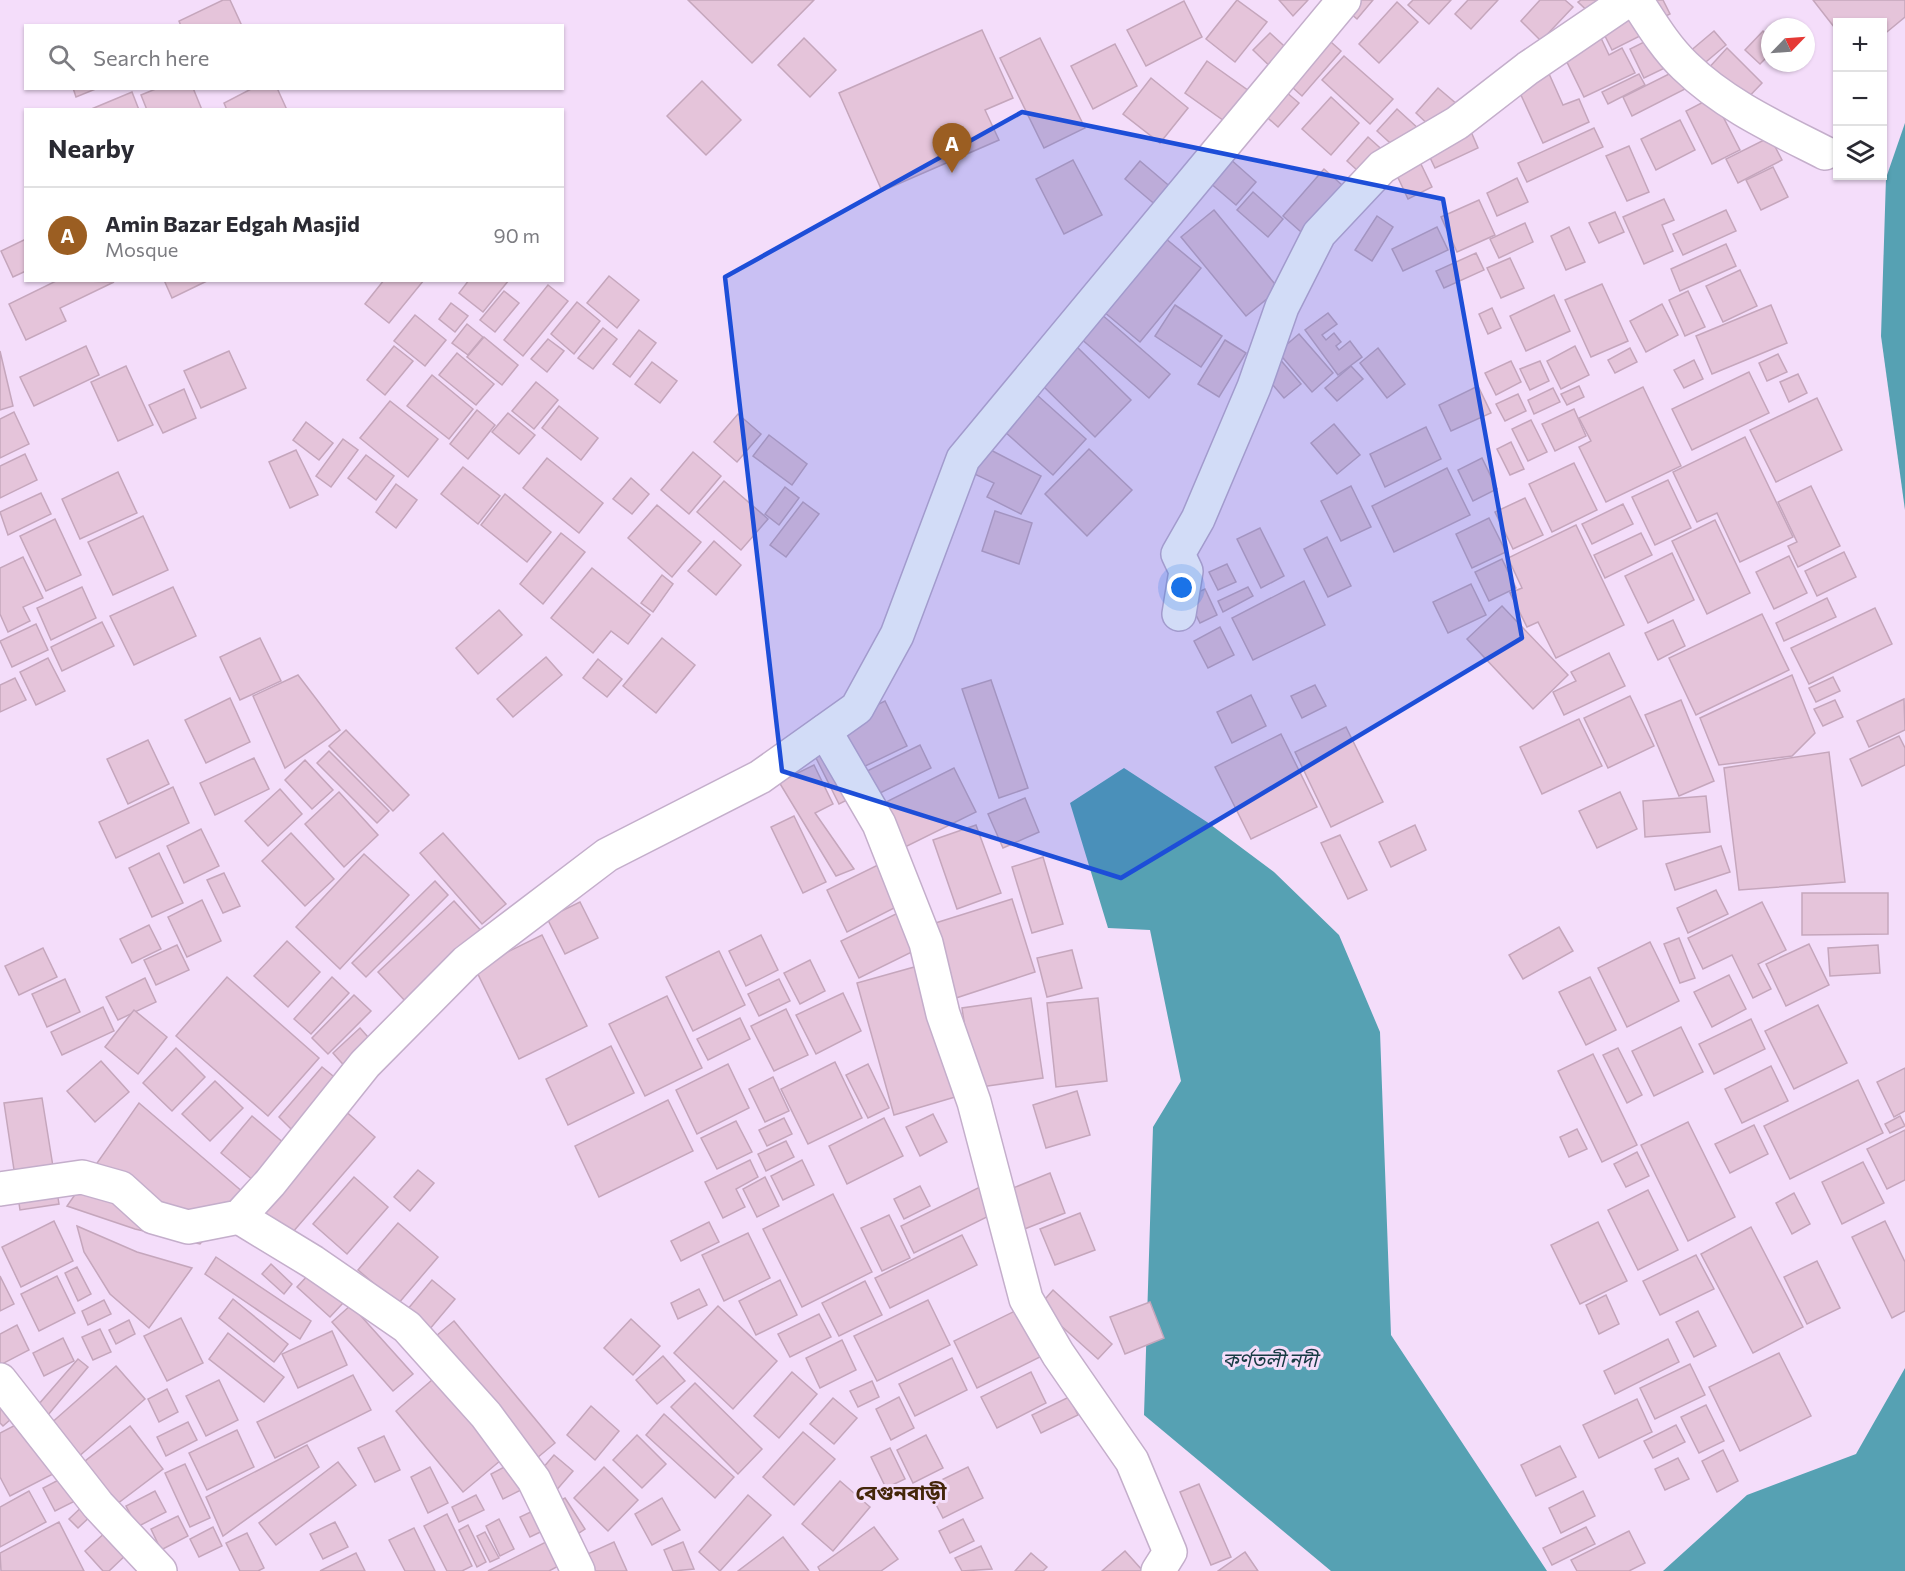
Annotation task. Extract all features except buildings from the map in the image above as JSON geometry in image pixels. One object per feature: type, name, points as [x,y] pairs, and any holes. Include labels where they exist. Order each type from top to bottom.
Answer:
[{"type":"street","points":[[0,1189],[82,1177],[121,1188],[153,1217],[188,1227],[239,1218],[365,1064],[466,962],[607,855],[760,777],[857,708],[897,635],[963,459],[1344,0]]},
{"type":"street","points":[[1179,614],[1186,571],[1178,554],[1198,519],[1254,387],[1282,307],[1319,234],[1382,167],[1457,123],[1528,68],[1628,0]]},
{"type":"street","points":[[1636,0],[1663,41],[1685,67],[1743,112],[1825,153]]},
{"type":"street","points":[[825,731],[879,824],[926,943],[943,1014],[974,1102],[1026,1299],[1058,1353],[1132,1461],[1170,1552],[1158,1571]]},
{"type":"street","points":[[239,1218],[313,1262],[407,1328],[486,1415],[534,1480],[578,1571]]},
{"type":"street","points":[[0,1380],[98,1505],[160,1571]]},
{"type":"highlighted area","points":[[1022,112],[1443,199],[1522,638],[1121,878],[782,771],[725,277]]},
{"type":"water","points":[[1905,123],[1905,510],[1881,336],[1887,175]]},
{"type":"water","name":"কর্ণতলী নদী","points":[[1124,768],[1207,822],[1274,872],[1339,935],[1380,1032],[1391,1335],[1547,1571],[1331,1571],[1144,1415],[1153,1127],[1181,1081],[1150,930],[1108,928],[1070,803]]},
{"type":"water","points":[[1905,1368],[1905,1571],[1663,1571],[1747,1495],[1856,1454]]},
{"type":"place","name":"Amin Bazar Edgah Masjid","points":[[952,173]]},
{"type":"district","name":"বেগুনবাড়ী","points":[[901,1491]]}]
